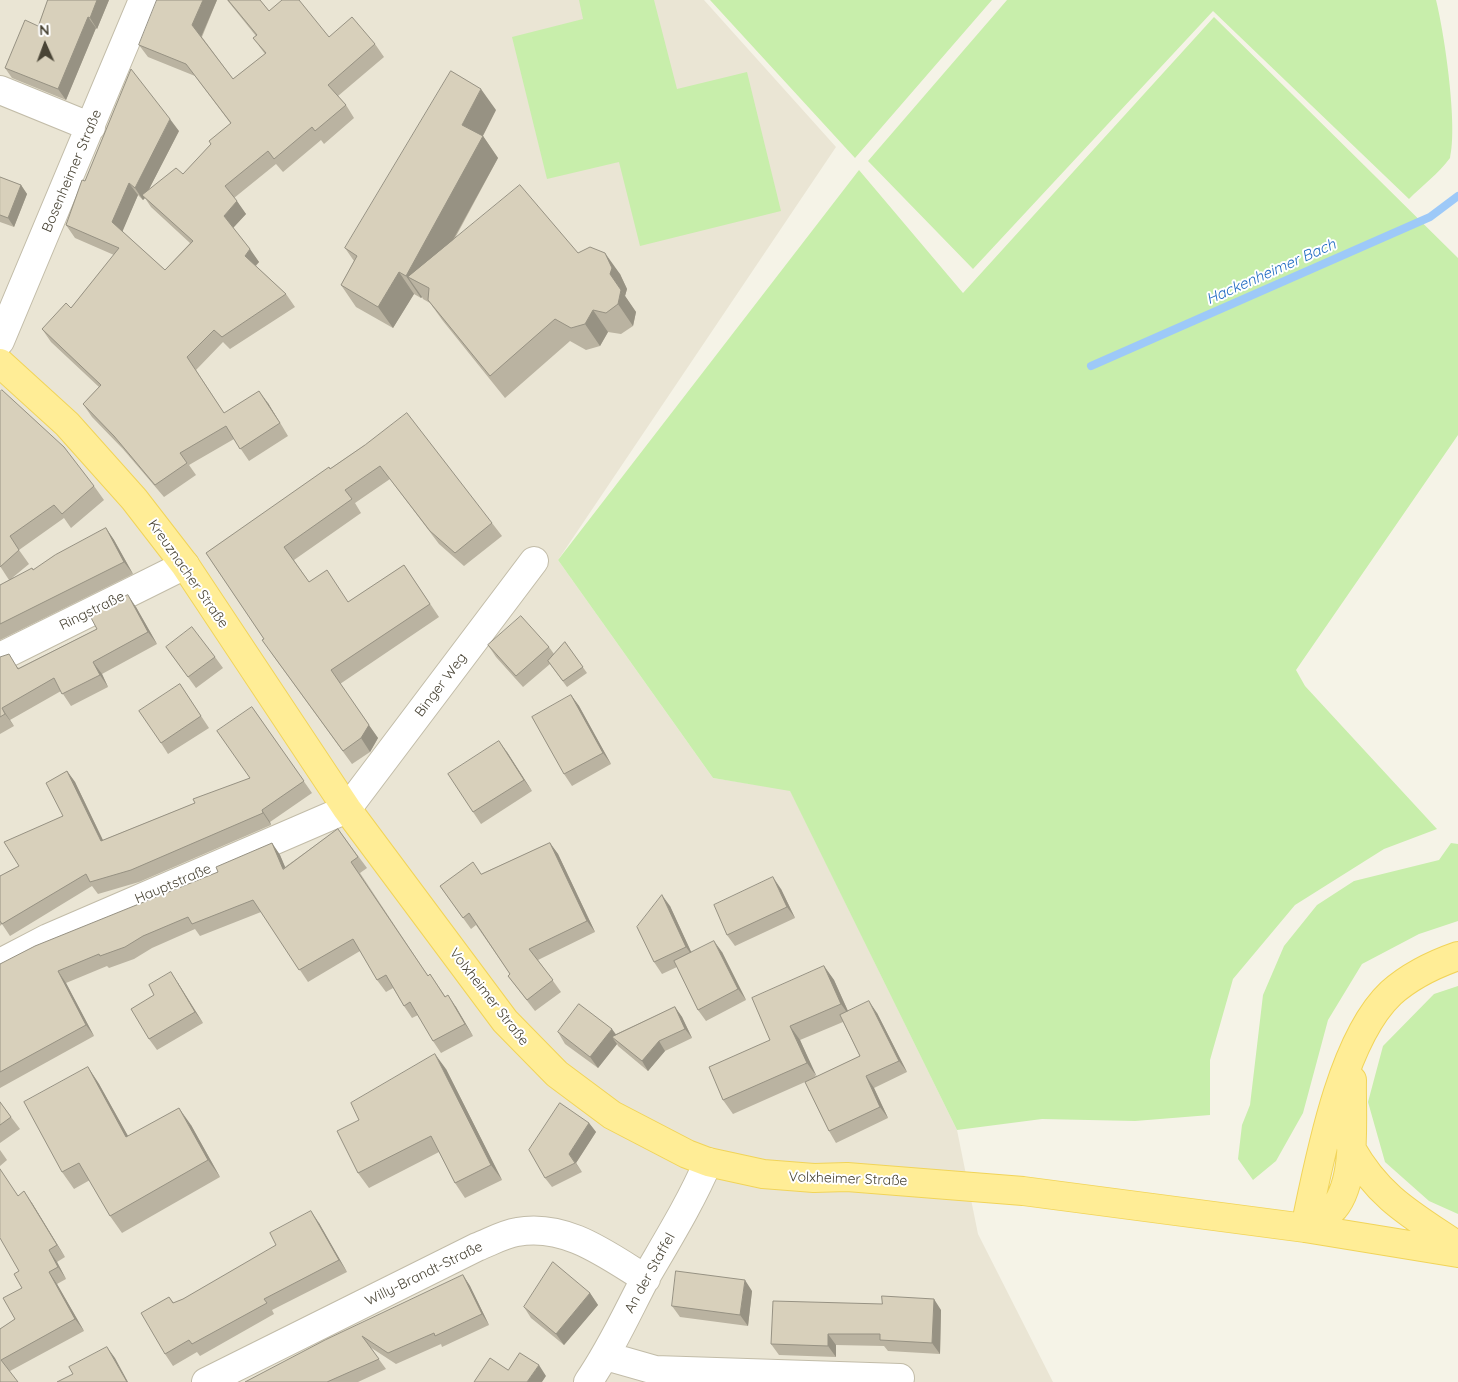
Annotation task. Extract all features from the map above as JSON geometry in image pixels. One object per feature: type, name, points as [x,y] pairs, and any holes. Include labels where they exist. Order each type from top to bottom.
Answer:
[{"type":"main road","name":"Kreuznacher Straße","points":[[0,364],[67,424],[102,460],[185,565],[347,808]]},
{"type":"main road","name":"Volxheimer Straße","points":[[347,808],[482,992],[530,1048],[557,1074],[612,1115],[666,1144],[708,1162],[742,1170],[785,1176],[846,1177],[1023,1191],[1305,1228],[1458,1252]]},
{"type":"main road","points":[[1305,1228],[1323,1142],[1352,1055],[1368,1022],[1392,993],[1429,969],[1458,956]]},
{"type":"main road","points":[[1305,1228],[1327,1215],[1340,1199],[1347,1179],[1350,1148],[1352,1055]]},
{"type":"main road","points":[[1350,1148],[1362,1169],[1393,1202],[1458,1246]]},
{"type":"street","name":"Bosenheimer Straße","points":[[0,341],[143,0]]},
{"type":"street","points":[[0,90],[91,127]]},
{"type":"street","name":"Binger Weg","points":[[347,808],[534,561]]},
{"type":"street","name":"Ringstraße","points":[[0,657],[185,565]]},
{"type":"street","name":"Hauptstraße","points":[[0,963],[48,938],[347,808]]},
{"type":"street","name":"An der Staffel","points":[[588,1382],[606,1356],[646,1279],[694,1195],[708,1162]]},
{"type":"street","name":"Willy-Brandt-Straße","points":[[206,1382],[477,1246],[516,1232],[545,1230],[583,1241],[646,1279]]},
{"type":"street","points":[[606,1356],[655,1370],[900,1378]]},
{"type":"shaded area","points":[[0,0],[704,0],[836,147],[558,560],[713,778],[790,790],[957,1130],[978,1234],[1053,1382],[0,1382]]},
{"type":"green space","points":[[579,0],[654,0],[677,89],[747,72],[781,211],[640,246],[619,162],[547,179],[512,37],[583,19]]},
{"type":"green space","points":[[710,0],[992,0],[855,158]]},
{"type":"green space","points":[[1007,0],[1436,0],[1449,81],[1452,125],[1450,158],[1409,199],[1213,11],[973,269],[868,161]]},
{"type":"green space","points":[[1214,17],[1458,258],[1458,435],[1296,670],[1305,686],[1437,829],[1384,849],[1295,905],[1233,979],[1210,1060],[1210,1115],[1135,1121],[1042,1119],[957,1130],[790,791],[713,778],[558,560],[859,170],[963,293]]},
{"type":"green space","points":[[1451,843],[1458,844],[1458,921],[1419,934],[1362,964],[1328,1020],[1303,1113],[1276,1161],[1253,1180],[1238,1159],[1242,1125],[1250,1105],[1263,995],[1284,946],[1317,905],[1354,881],[1439,860]]},
{"type":"green space","points":[[1458,986],[1458,1214],[1429,1201],[1385,1162],[1368,1102],[1383,1046],[1434,994]]},
{"type":"building","points":[[48,0],[97,0],[58,89],[5,68],[25,20],[38,26]]},
{"type":"building","points":[[157,0],[203,0],[192,25],[233,79],[266,53],[253,38],[257,35],[228,0],[260,0],[269,11],[282,0],[299,0],[329,37],[352,17],[375,44],[328,85],[346,105],[315,131],[312,127],[274,159],[268,151],[225,186],[237,201],[224,216],[250,249],[245,256],[286,294],[222,337],[214,330],[187,357],[224,413],[259,391],[280,423],[240,449],[226,426],[180,453],[187,463],[155,485],[114,436],[83,404],[101,385],[42,329],[66,303],[71,308],[119,248],[66,225],[82,180],[85,181],[131,69],[170,119],[135,188],[129,183],[112,222],[165,270],[193,241],[142,195],[176,168],[183,174],[211,144],[209,141],[231,123],[186,64],[139,45]]},
{"type":"building","points":[[451,71],[481,89],[462,125],[483,136],[406,276],[399,272],[378,307],[341,285],[357,256],[345,248]]},
{"type":"building","points":[[0,177],[21,185],[8,218],[0,215]]},
{"type":"building","points":[[520,185],[578,253],[590,247],[605,253],[612,268],[610,274],[621,290],[618,304],[606,313],[593,310],[585,324],[571,328],[555,319],[490,376],[428,300],[429,288],[408,277]]},
{"type":"building","points":[[2,390],[64,447],[94,486],[62,514],[54,505],[10,536],[19,550],[0,567],[0,392]]},
{"type":"building","points":[[407,413],[492,523],[455,553],[430,531],[380,466],[345,490],[352,499],[284,547],[309,582],[327,570],[348,602],[404,565],[430,604],[331,670],[369,725],[361,738],[343,751],[262,640],[264,639],[206,553],[329,467],[330,469],[365,445]]},
{"type":"building","points":[[106,528],[124,562],[0,624],[0,585],[32,568],[33,570],[55,555]]},
{"type":"building","points":[[128,595],[148,632],[93,662],[100,675],[62,694],[54,678],[2,708],[5,714],[0,717],[0,657],[9,654],[18,669],[97,629],[89,614]]},
{"type":"building","points":[[521,616],[549,647],[516,676],[488,645]]},
{"type":"building","points":[[192,627],[215,657],[188,677],[166,647]]},
{"type":"building","points":[[565,642],[583,667],[563,681],[548,661]]},
{"type":"building","points":[[180,684],[201,716],[161,743],[139,711]]},
{"type":"building","points":[[571,695],[603,753],[564,774],[532,717]]},
{"type":"building","points":[[252,707],[304,781],[262,810],[263,813],[131,870],[90,882],[86,874],[2,924],[0,921],[0,876],[19,866],[4,842],[63,816],[46,783],[67,771],[101,841],[195,803],[193,799],[250,778],[217,731]]},
{"type":"building","points":[[499,741],[524,780],[473,812],[448,774]]},
{"type":"building","points":[[338,829],[358,857],[351,862],[428,976],[430,974],[445,997],[448,995],[465,1024],[433,1041],[410,1002],[404,1006],[386,975],[377,980],[353,939],[299,970],[253,900],[192,924],[188,917],[143,936],[125,947],[100,956],[99,954],[58,971],[86,1025],[0,1072],[0,964],[35,946],[218,872],[216,867],[272,843],[283,869]]},
{"type":"building","points":[[550,843],[587,921],[529,949],[553,980],[527,1000],[508,976],[510,974],[469,913],[463,918],[440,886],[473,862],[481,874]]},
{"type":"building","points":[[773,877],[787,907],[727,935],[714,905]]},
{"type":"building","points":[[662,895],[686,947],[654,962],[637,927]]},
{"type":"building","points":[[714,941],[738,989],[698,1010],[674,961]]},
{"type":"building","points":[[824,966],[841,1004],[790,1026],[807,1063],[723,1100],[709,1067],[770,1040],[752,998]]},
{"type":"building","points":[[171,972],[195,1012],[149,1039],[131,1009],[154,995],[149,985]]},
{"type":"building","points":[[869,1001],[899,1061],[866,1076],[880,1107],[829,1131],[805,1082],[860,1056],[840,1015]]},
{"type":"building","points":[[579,1004],[612,1029],[590,1057],[558,1032]]},
{"type":"building","points":[[675,1007],[685,1029],[659,1041],[642,1061],[612,1037]]},
{"type":"building","points":[[435,1054],[491,1165],[455,1183],[431,1136],[358,1173],[337,1131],[359,1120],[351,1103]]},
{"type":"building","points":[[88,1067],[126,1137],[179,1108],[208,1160],[110,1216],[79,1163],[62,1172],[24,1102]]},
{"type":"building","points":[[0,1102],[11,1117],[0,1125]]},
{"type":"building","points":[[560,1103],[589,1123],[569,1154],[575,1163],[545,1178],[529,1150]]},
{"type":"building","points":[[0,1169],[18,1196],[24,1191],[57,1245],[49,1250],[58,1267],[49,1272],[75,1319],[1,1360],[18,1382],[0,1382],[0,1329],[15,1319],[3,1298],[22,1288],[14,1274],[19,1271],[0,1238]]},
{"type":"building","points":[[311,1211],[339,1260],[264,1299],[267,1303],[192,1344],[189,1340],[165,1354],[141,1313],[169,1297],[173,1303],[183,1299],[276,1245],[270,1233]]},
{"type":"building","points":[[553,1262],[590,1293],[556,1334],[524,1307]]},
{"type":"building","points":[[676,1271],[745,1280],[740,1315],[672,1306]]},
{"type":"building","points":[[463,1275],[482,1314],[435,1336],[434,1333],[388,1353],[362,1336],[379,1359],[327,1382],[245,1382],[325,1340]]},
{"type":"building","points":[[882,1296],[934,1299],[932,1343],[880,1340],[880,1334],[828,1334],[828,1346],[771,1344],[773,1301],[882,1304]]},
{"type":"building","points":[[107,1347],[127,1382],[57,1382],[73,1374],[69,1367]]},
{"type":"building","points":[[520,1353],[539,1365],[527,1382],[474,1382],[490,1358],[508,1370]]},
{"type":"waterway","name":"Hackenheimer Bach","points":[[1091,366],[1430,217],[1458,196]]}]
